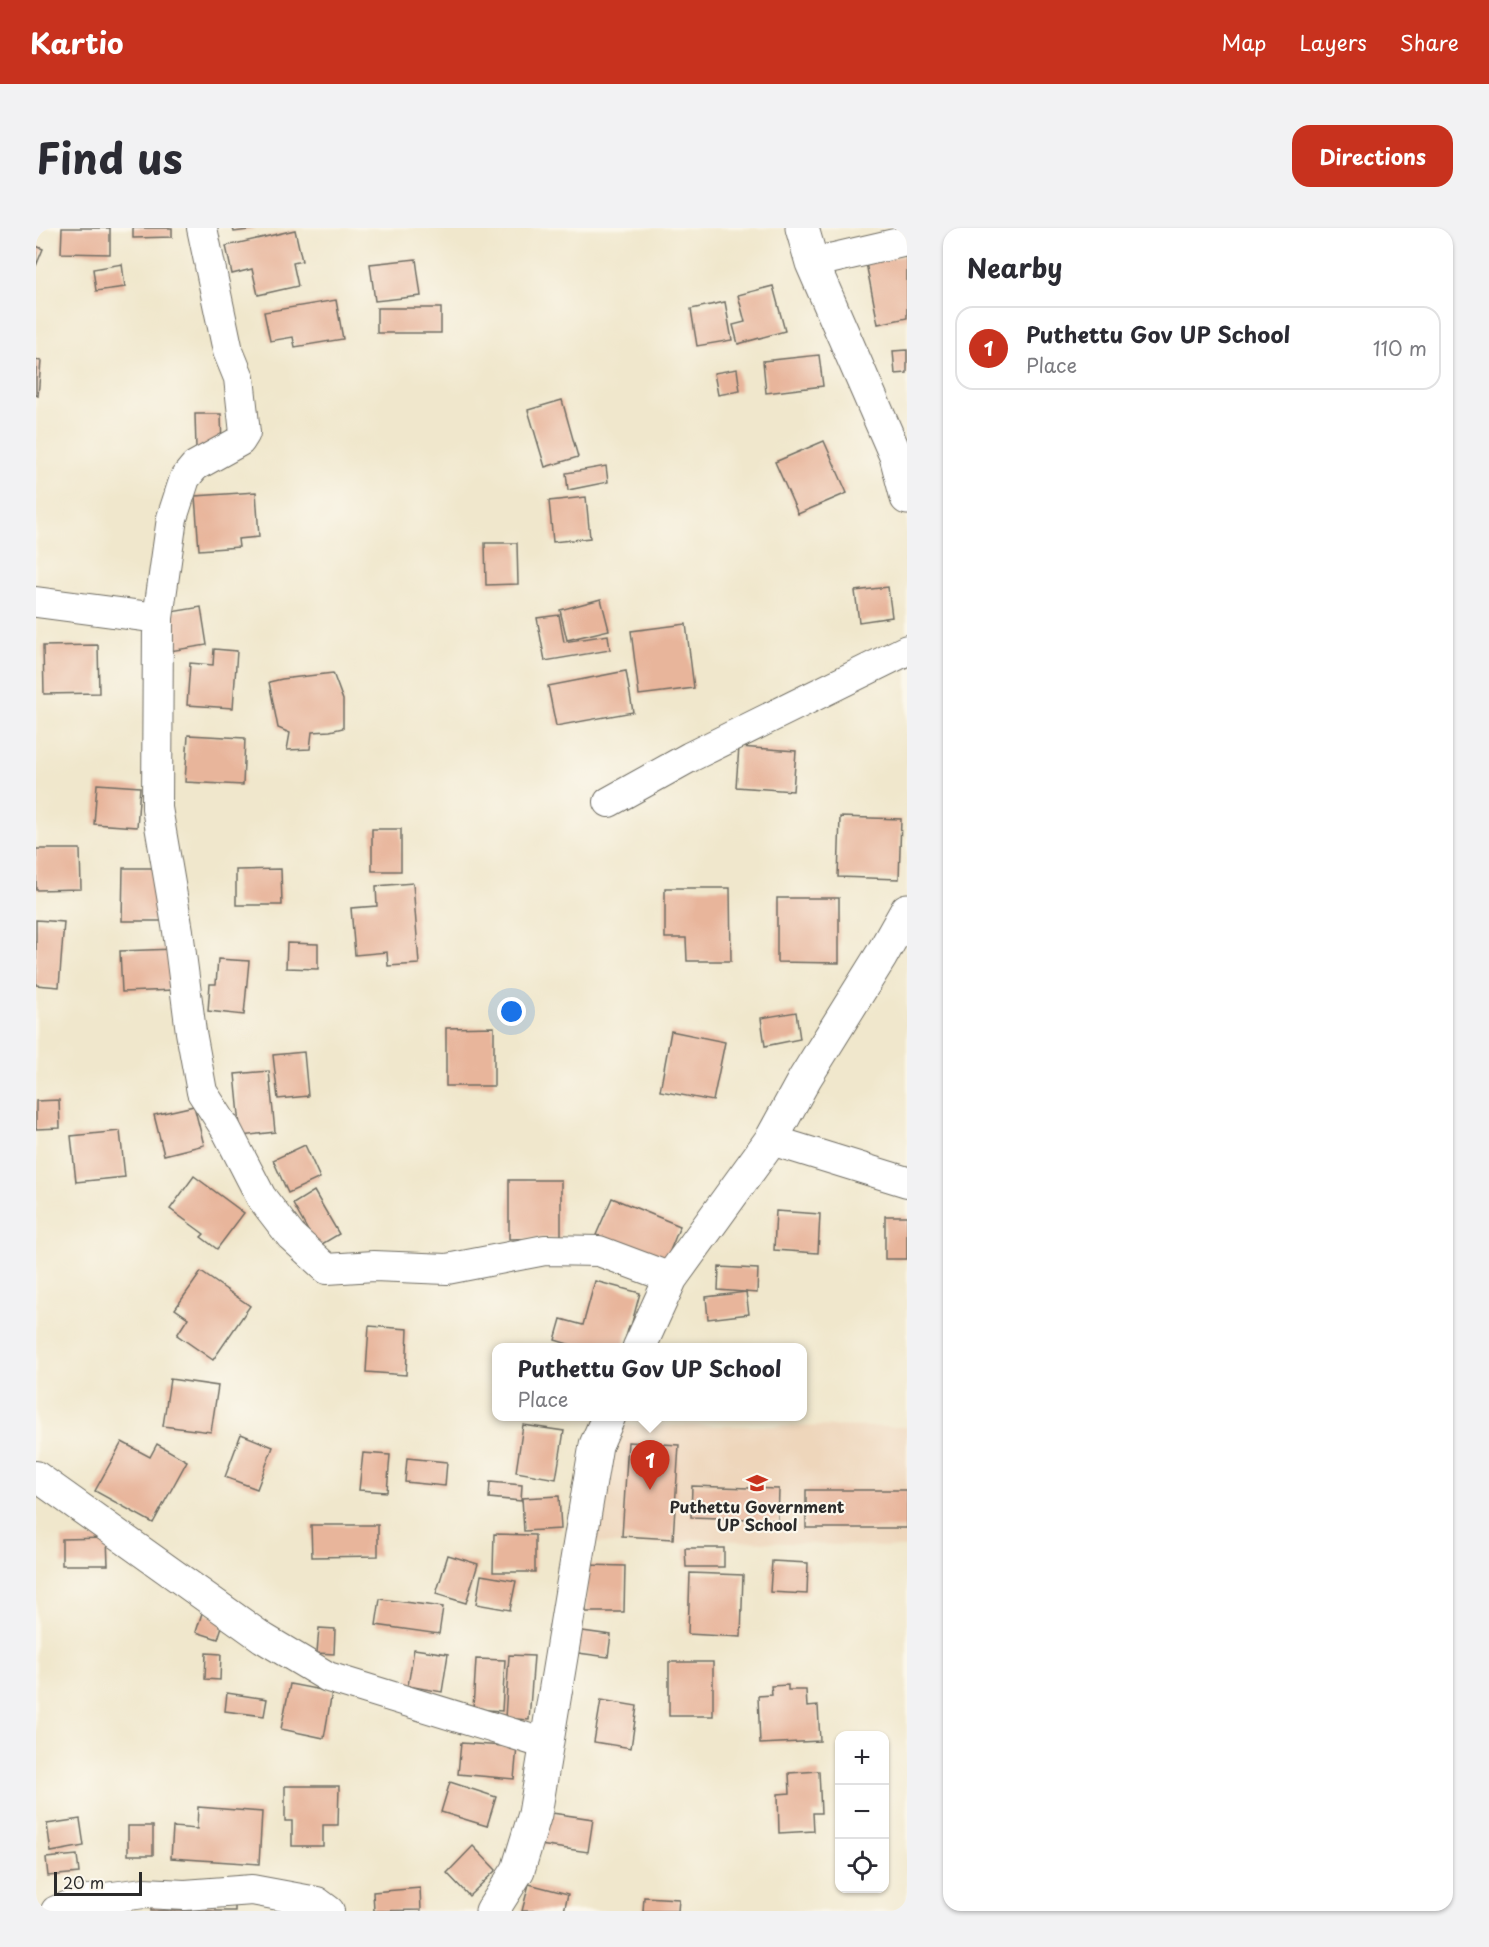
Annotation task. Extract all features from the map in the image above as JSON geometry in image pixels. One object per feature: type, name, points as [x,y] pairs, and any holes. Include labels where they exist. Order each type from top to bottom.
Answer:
[{"type":"main road","points":[[802,228],[812,262],[896,456],[907,498]]},
{"type":"main road","points":[[641,1343],[671,1278],[771,1140],[805,1078],[907,910]]},
{"type":"main road","points":[[492,1911],[518,1870],[535,1814],[597,1445],[607,1421]]},
{"type":"street","points":[[202,228],[228,351],[239,378],[245,433],[240,441],[195,466],[185,478],[172,518],[158,618],[157,808],[202,1092],[226,1129],[261,1197],[291,1236],[327,1269],[374,1266],[447,1269],[545,1250],[599,1251],[671,1278]]},
{"type":"street","points":[[812,262],[907,241]]},
{"type":"street","points":[[36,603],[158,618]]},
{"type":"street","points":[[609,802],[690,758],[907,650]]},
{"type":"street","points":[[771,1140],[907,1182]]},
{"type":"street","points":[[36,1476],[263,1638],[328,1677],[546,1744]]},
{"type":"street","points":[[56,1911],[81,1901],[144,1893],[184,1895],[252,1890],[318,1902],[328,1911]]},
{"type":"shaded area","name":"Puthettu Government UP School","points":[[619,1425],[907,1427],[907,1548],[691,1539],[676,1545],[594,1543]]},
{"type":"building","points":[[62,228],[110,228],[110,254],[61,253]]},
{"type":"building","points":[[133,228],[172,228],[172,237],[133,238]]},
{"type":"building","points":[[233,228],[255,228],[255,229],[234,232]]},
{"type":"building","points":[[295,230],[302,261],[293,263],[298,286],[258,295],[252,269],[232,274],[226,246]]},
{"type":"building","points":[[36,246],[43,249],[36,266]]},
{"type":"building","points":[[907,255],[907,318],[878,324],[866,263]]},
{"type":"building","points":[[416,259],[421,296],[375,301],[370,264]]},
{"type":"building","points":[[122,264],[125,287],[96,291],[93,269]]},
{"type":"building","points":[[773,286],[785,331],[738,344],[733,325],[745,322],[738,295]]},
{"type":"building","points":[[336,300],[343,339],[295,347],[293,337],[270,341],[264,312]]},
{"type":"building","points":[[725,302],[732,340],[697,346],[691,309]]},
{"type":"building","points":[[377,308],[441,308],[441,333],[377,333]]},
{"type":"building","points":[[907,350],[907,373],[895,374],[893,351]]},
{"type":"building","points":[[819,355],[823,386],[766,393],[763,361]]},
{"type":"building","points":[[36,360],[41,361],[38,396],[36,395]]},
{"type":"building","points":[[737,369],[740,391],[718,395],[714,373]]},
{"type":"building","points":[[562,400],[578,457],[545,467],[528,410]]},
{"type":"building","points":[[195,414],[221,414],[222,448],[196,448]]},
{"type":"building","points":[[824,441],[847,493],[798,514],[775,462]]},
{"type":"building","points":[[606,466],[608,482],[568,490],[566,473]]},
{"type":"building","points":[[256,492],[259,537],[238,539],[239,547],[199,550],[195,496]]},
{"type":"building","points":[[586,497],[590,538],[553,542],[549,501]]},
{"type":"building","points":[[485,543],[517,543],[518,584],[486,585]]},
{"type":"building","points":[[888,587],[892,617],[859,622],[855,591]]},
{"type":"building","points":[[601,599],[609,630],[567,640],[560,610]]},
{"type":"building","points":[[201,607],[207,645],[170,651],[165,613]]},
{"type":"building","points":[[559,615],[564,642],[608,635],[610,650],[545,661],[537,618]]},
{"type":"building","points":[[686,624],[694,688],[639,695],[631,631]]},
{"type":"building","points":[[98,645],[99,693],[44,694],[43,646]]},
{"type":"building","points":[[214,649],[237,651],[233,708],[187,705],[190,663],[213,665]]},
{"type":"building","points":[[626,671],[633,712],[556,726],[548,686]]},
{"type":"building","points":[[333,673],[343,700],[343,728],[312,732],[310,749],[287,750],[290,733],[278,728],[269,682]]},
{"type":"building","points":[[188,735],[245,738],[243,785],[185,782]]},
{"type":"building","points":[[739,747],[796,751],[793,791],[736,787]]},
{"type":"building","points":[[97,784],[140,787],[137,827],[94,824]]},
{"type":"building","points":[[840,817],[901,819],[899,879],[838,877]]},
{"type":"building","points":[[372,829],[401,829],[401,871],[372,871]]},
{"type":"building","points":[[36,849],[80,849],[81,889],[36,890]]},
{"type":"building","points":[[123,868],[163,868],[162,921],[122,921]]},
{"type":"building","points":[[281,869],[282,905],[236,905],[236,870]]},
{"type":"building","points":[[413,883],[419,964],[388,966],[387,952],[355,955],[351,908],[377,906],[376,886]]},
{"type":"building","points":[[665,888],[730,888],[731,961],[687,961],[686,938],[665,938]]},
{"type":"building","points":[[777,898],[839,898],[839,963],[777,962]]},
{"type":"building","points":[[36,920],[64,922],[59,987],[36,985]]},
{"type":"building","points":[[287,943],[318,944],[318,969],[286,968]]},
{"type":"building","points":[[174,949],[175,990],[122,992],[120,951]]},
{"type":"building","points":[[218,959],[249,961],[244,1015],[208,1011],[210,984],[216,984]]},
{"type":"building","points":[[796,1012],[800,1039],[765,1046],[761,1018]]},
{"type":"building","points":[[494,1027],[494,1086],[446,1086],[446,1028]]},
{"type":"building","points":[[671,1031],[725,1042],[713,1101],[660,1091]]},
{"type":"building","points":[[304,1052],[308,1096],[278,1099],[273,1055]]},
{"type":"building","points":[[269,1071],[275,1132],[241,1136],[235,1074]]},
{"type":"building","points":[[59,1100],[60,1128],[36,1129],[36,1101]]},
{"type":"building","points":[[194,1106],[204,1145],[164,1155],[154,1115]]},
{"type":"building","points":[[120,1131],[125,1177],[76,1182],[71,1136]]},
{"type":"building","points":[[305,1145],[320,1178],[288,1193],[273,1160]]},
{"type":"building","points":[[194,1176],[244,1213],[217,1249],[201,1237],[204,1234],[170,1209]]},
{"type":"building","points":[[509,1180],[561,1180],[561,1238],[509,1239]]},
{"type":"building","points":[[314,1191],[339,1234],[317,1247],[293,1204]]},
{"type":"building","points":[[612,1198],[680,1226],[665,1263],[596,1235]]},
{"type":"building","points":[[776,1211],[820,1214],[818,1253],[774,1250]]},
{"type":"building","points":[[885,1216],[907,1216],[907,1259],[885,1259]]},
{"type":"building","points":[[719,1267],[758,1269],[757,1293],[718,1290]]},
{"type":"building","points":[[201,1272],[250,1306],[213,1360],[177,1335],[188,1318],[175,1309]]},
{"type":"building","points":[[595,1281],[640,1293],[624,1343],[565,1343],[555,1340],[561,1319],[583,1325]]},
{"type":"building","points":[[746,1292],[749,1314],[708,1319],[706,1297]]},
{"type":"building","points":[[369,1326],[408,1329],[406,1375],[366,1372]]},
{"type":"building","points":[[170,1379],[218,1386],[211,1432],[163,1426]]},
{"type":"building","points":[[523,1425],[564,1431],[556,1479],[516,1472]]},
{"type":"building","points":[[241,1434],[273,1447],[257,1489],[225,1477]]},
{"type":"building","points":[[122,1442],[150,1457],[157,1444],[187,1461],[153,1523],[95,1491]]},
{"type":"building","points":[[628,1442],[679,1445],[673,1539],[622,1536]]},
{"type":"building","points":[[363,1453],[390,1455],[387,1492],[359,1490]]},
{"type":"building","points":[[407,1458],[447,1462],[445,1486],[405,1482]]},
{"type":"building","points":[[490,1482],[522,1485],[521,1501],[489,1498]]},
{"type":"building","points":[[692,1486],[779,1489],[778,1520],[691,1517]]},
{"type":"building","points":[[806,1490],[907,1490],[907,1528],[806,1528]]},
{"type":"building","points":[[559,1496],[561,1529],[524,1531],[522,1498]]},
{"type":"building","points":[[311,1525],[378,1525],[378,1556],[312,1557]]},
{"type":"building","points":[[494,1534],[535,1535],[535,1572],[493,1572]]},
{"type":"building","points":[[107,1538],[108,1565],[62,1565],[62,1539]]},
{"type":"building","points":[[685,1548],[724,1548],[724,1567],[686,1567]]},
{"type":"building","points":[[448,1555],[478,1564],[466,1603],[436,1594]]},
{"type":"building","points":[[772,1561],[808,1563],[807,1594],[770,1592]]},
{"type":"building","points":[[587,1565],[625,1566],[624,1612],[586,1612]]},
{"type":"building","points":[[690,1573],[743,1575],[741,1637],[688,1634]]},
{"type":"building","points":[[481,1575],[516,1581],[510,1610],[476,1604]]},
{"type":"building","points":[[380,1599],[443,1607],[439,1634],[376,1625]]},
{"type":"building","points":[[202,1613],[224,1620],[218,1639],[196,1632]]},
{"type":"building","points":[[319,1628],[335,1629],[334,1654],[317,1653]]},
{"type":"building","points":[[575,1630],[611,1635],[608,1657],[571,1652]]},
{"type":"building","points":[[414,1649],[448,1654],[442,1692],[408,1686]]},
{"type":"building","points":[[206,1653],[221,1654],[220,1680],[205,1679]]},
{"type":"building","points":[[509,1655],[534,1656],[529,1720],[505,1718]]},
{"type":"building","points":[[476,1659],[505,1660],[502,1711],[473,1709]]},
{"type":"building","points":[[669,1662],[713,1662],[713,1716],[669,1716]]},
{"type":"building","points":[[290,1684],[332,1692],[324,1738],[281,1729]]},
{"type":"building","points":[[788,1685],[788,1690],[806,1690],[807,1707],[818,1706],[820,1741],[760,1744],[758,1696],[772,1695],[771,1686]]},
{"type":"building","points":[[227,1693],[267,1699],[264,1716],[225,1711]]},
{"type":"building","points":[[601,1700],[637,1706],[631,1748],[594,1742]]},
{"type":"building","points":[[461,1743],[517,1747],[514,1779],[458,1774]]},
{"type":"building","points":[[819,1771],[821,1813],[813,1813],[814,1831],[779,1833],[778,1794],[790,1793],[789,1773]]},
{"type":"building","points":[[450,1782],[496,1797],[487,1826],[441,1812]]},
{"type":"building","points":[[285,1786],[339,1786],[338,1825],[323,1825],[323,1846],[292,1846],[292,1821],[285,1821]]},
{"type":"building","points":[[198,1807],[262,1812],[259,1864],[171,1858],[173,1827],[197,1829]]},
{"type":"building","points":[[545,1812],[593,1819],[588,1852],[540,1845]]},
{"type":"building","points":[[80,1819],[84,1846],[51,1852],[47,1824]]},
{"type":"building","points":[[128,1826],[153,1826],[153,1855],[128,1855]]},
{"type":"building","points":[[473,1846],[496,1870],[469,1896],[447,1873]]},
{"type":"building","points":[[77,1855],[79,1873],[48,1876],[46,1858]]},
{"type":"building","points":[[529,1884],[568,1894],[564,1911],[522,1911]]},
{"type":"building","points":[[420,1888],[421,1910],[374,1911],[373,1892]]},
{"type":"building","points":[[644,1897],[679,1899],[678,1911],[643,1911]]},
{"type":"building","points":[[151,1904],[235,1905],[235,1911],[151,1911]]},
{"type":"place","name":"Puthettu Government UP School","points":[[757,1483]]},
{"type":"place","name":"Puthettu Gov UP School","points":[[650,1490]]}]
